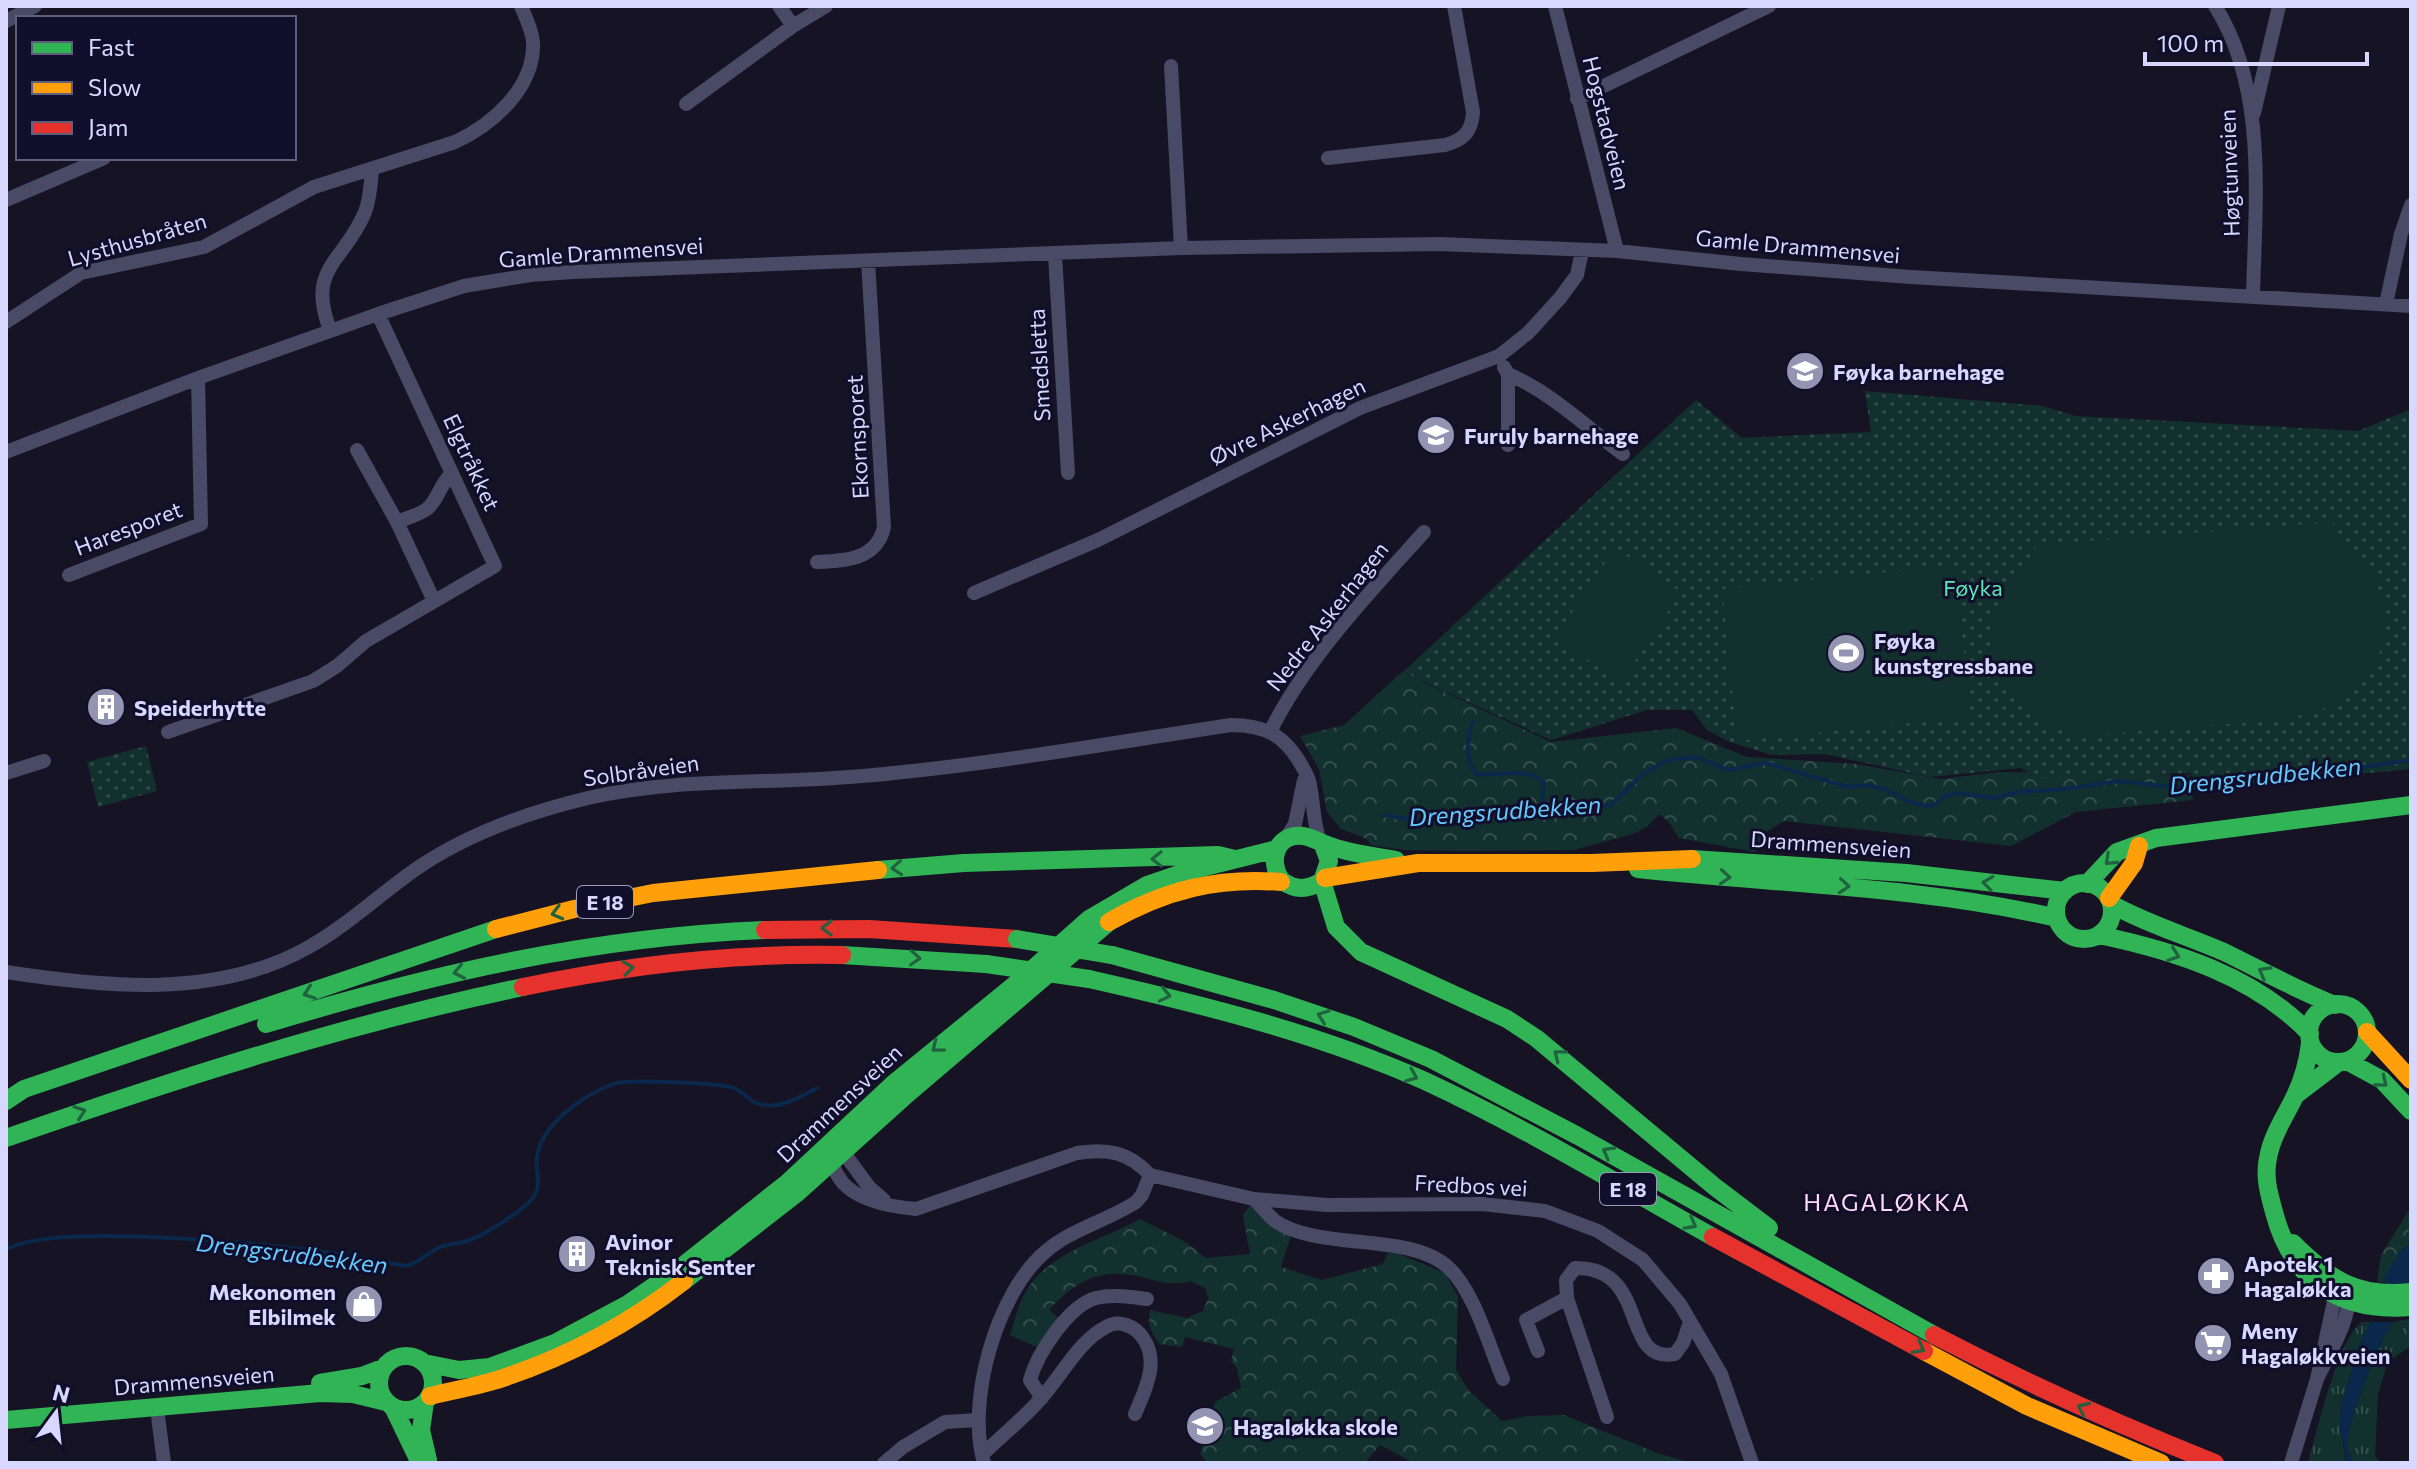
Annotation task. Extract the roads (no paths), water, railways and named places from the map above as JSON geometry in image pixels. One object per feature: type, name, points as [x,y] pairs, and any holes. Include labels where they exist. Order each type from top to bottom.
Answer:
[{"type":"main road","points":[[2087,884],[2117,852],[2166,836],[2411,805]]},
{"type":"main road","points":[[1296,835],[1308,836],[1321,844],[1329,861],[1323,879],[1306,890],[1297,890],[1281,882],[1274,866],[1281,845],[1296,835]]},
{"type":"main road","name":"Drammensveien","points":[[1321,844],[1418,863]]},
{"type":"main road","name":"Drammensveien","points":[[424,1363],[459,1370],[490,1367],[534,1351],[598,1321],[680,1268],[787,1183],[833,1155],[893,1084],[1018,982],[1089,919],[1147,885],[1281,845]]},
{"type":"main road","points":[[2099,935],[2110,921],[2110,901],[2134,863],[2139,846]]},
{"type":"main road","name":"E 18","points":[[6,1101],[24,1089],[494,930],[590,905],[653,893],[964,863],[1218,855],[1235,859]]},
{"type":"main road","name":"Drammensveien","points":[[1323,879],[1418,863],[1715,859],[1906,873],[2065,891]]},
{"type":"main road","name":"Drammensveien","points":[[1592,863],[1943,896],[2013,906],[2057,918]]},
{"type":"main road","name":"Drammensveien","points":[[428,1399],[520,1372],[555,1358],[621,1326],[683,1284],[1105,925],[1125,912],[1150,899],[1204,882],[1253,878],[1281,882]]},
{"type":"main road","name":"E 18","points":[[1323,879],[1336,927],[1361,952],[1496,1014],[1536,1038],[1715,1187],[1837,1281]]},
{"type":"main road","points":[[2335,1005],[2290,987],[2223,952],[2146,923],[2110,901],[2101,889],[2077,884],[2065,891],[2058,904],[2057,918],[2063,929],[2074,937],[2087,939],[2099,935],[2144,945],[2219,973],[2274,1002],[2299,1020],[2323,1057],[2343,1061],[2382,1080],[2411,1111]]},
{"type":"main road","name":"E 18","points":[[6,1109],[323,1006],[437,976],[619,941],[726,931],[832,928],[914,930],[1017,939],[1112,955],[1311,1012],[1432,1059],[2039,1388],[2215,1463]]},
{"type":"main road","name":"E 18","points":[[6,1138],[194,1073],[449,1001],[527,985],[673,963],[779,955],[872,955],[986,964],[1089,979],[1214,1007],[1304,1034],[1424,1081],[1504,1121],[1829,1301],[2027,1406],[2153,1460]]},
{"type":"main road","points":[[2295,1096],[2343,1061],[2354,1058],[2364,1046],[2367,1032],[2359,1012],[2344,1005],[2335,1005],[2321,1010],[2314,1018],[2308,1060],[2295,1096],[2276,1129],[2267,1160],[2269,1191],[2285,1247],[2299,1267],[2344,1295],[2380,1309],[2411,1307]]},
{"type":"main road","points":[[2367,1032],[2411,1080]]},
{"type":"main road","name":"E 18","points":[[6,1150],[44,1124]]},
{"type":"main road","points":[[2344,1295],[2411,1292]]},
{"type":"main road","points":[[420,1463],[407,1432],[379,1386],[383,1368],[407,1356],[424,1363],[433,1379],[421,1430],[428,1463]]},
{"type":"main road","name":"Drammensveien","points":[[6,1412],[337,1381],[383,1368]]},
{"type":"main road","name":"Drammensveien","points":[[6,1420],[320,1393],[353,1394],[390,1404]]},
{"type":"main road","points":[[390,1404],[410,1410],[428,1399]]},
{"type":"street","points":[[6,21],[35,6]]},
{"type":"street","name":"Lysthusbråten","points":[[6,322],[81,273],[204,247],[314,187],[455,142],[477,132],[515,94],[530,63],[533,39],[521,6]]},
{"type":"street","points":[[779,6],[793,26]]},
{"type":"street","points":[[686,104],[793,26],[826,6]]},
{"type":"street","points":[[1328,158],[1445,145],[1454,143],[1466,134],[1472,125],[1473,112],[1454,6]]},
{"type":"street","name":"Hogstadveien","points":[[1555,6],[1617,251]]},
{"type":"street","points":[[1577,99],[1769,6]]},
{"type":"street","name":"Høgtunveien","points":[[2215,6],[2238,53],[2253,117],[2253,297]]},
{"type":"street","points":[[2253,117],[2279,6]]},
{"type":"street","points":[[1171,66],[1181,248]]},
{"type":"street","points":[[6,200],[99,160]]},
{"type":"street","points":[[330,330],[321,295],[325,274],[365,212],[372,169]]},
{"type":"street","points":[[2386,304],[2401,234],[2411,205]]},
{"type":"street","name":"Gamle Drammensvei","points":[[6,452],[330,330],[464,286],[531,275],[1181,248],[1413,243],[1617,251],[1820,271],[2411,306]]},
{"type":"street","name":"Øvre Askerhagen","points":[[974,593],[1098,540],[1360,408],[1499,356],[1528,333],[1560,298],[1577,275],[1582,251]]},
{"type":"street","name":"Smedsletta","points":[[1055,255],[1068,473]]},
{"type":"street","name":"Ekornsporet","points":[[817,562],[860,557],[872,550],[882,538],[884,527],[868,261]]},
{"type":"street","name":"Elgtråkket","points":[[168,732],[313,681],[337,666],[366,641],[495,566],[378,314]]},
{"type":"street","points":[[1499,356],[1508,374],[1508,445]]},
{"type":"street","points":[[1508,374],[1555,400],[1577,421],[1623,454]]},
{"type":"street","name":"Haresporet","points":[[69,575],[201,524],[198,378]]},
{"type":"street","points":[[357,450],[397,522],[434,601]]},
{"type":"street","points":[[397,522],[427,509],[439,493],[441,483],[452,473]]},
{"type":"street","name":"Nedre Askerhagen","points":[[1270,732],[1288,700],[1336,635],[1424,532]]},
{"type":"street","name":"Solbråveien","points":[[6,972],[94,984],[145,986],[215,978],[258,967],[307,948],[417,868],[468,840],[543,810],[637,788],[705,782],[847,777],[963,765],[1231,725],[1256,726],[1270,732]]},
{"type":"street","points":[[1270,732],[1287,744],[1310,781],[1314,824],[1321,844]]},
{"type":"street","points":[[6,773],[44,761]]},
{"type":"street","points":[[1281,845],[1295,824],[1305,772]]},
{"type":"street","name":"Fredbos vei","points":[[833,1155],[843,1184],[861,1195],[890,1205],[916,1209],[1077,1153],[1094,1150],[1126,1156],[1150,1175],[1254,1199],[1327,1205],[1482,1204],[1545,1211],[1598,1231],[1643,1260],[1680,1304],[1721,1374],[1752,1463]]},
{"type":"street","points":[[983,1459],[978,1420],[981,1393],[1000,1319],[1014,1289],[1029,1267],[1046,1251],[1069,1235],[1136,1202],[1150,1175]]},
{"type":"street","points":[[1254,1199],[1275,1221],[1300,1231],[1406,1249],[1429,1256],[1450,1269],[1468,1296],[1503,1379]]},
{"type":"street","points":[[1607,1417],[1567,1298],[1566,1280],[1575,1268],[1592,1267],[1621,1289],[1632,1308],[1640,1336],[1649,1350],[1661,1357],[1675,1354],[1683,1343],[1690,1322]]},
{"type":"street","points":[[2291,1463],[2344,1295]]},
{"type":"street","points":[[1042,1398],[1030,1380],[1034,1365],[1068,1318],[1093,1299],[1116,1296],[1147,1299]]},
{"type":"street","points":[[1538,1351],[1523,1313],[1567,1298]]},
{"type":"street","points":[[983,1459],[1042,1398],[1090,1339],[1108,1325],[1123,1324],[1136,1329],[1150,1353],[1149,1382],[1135,1414]]},
{"type":"street","points":[[157,1408],[164,1463]]},
{"type":"street","points":[[884,1463],[903,1447],[945,1422],[978,1420]]},
{"type":"water","points":[[2371,1322],[2393,1322],[2364,1382],[2349,1434],[2348,1447],[2353,1463],[2347,1463],[2340,1425],[2341,1406],[2362,1338]]},
{"type":"waterway","points":[[1473,722],[1468,749],[1476,774],[1521,773],[1537,778],[1544,783],[1541,807]]},
{"type":"waterway","name":"Drengsrudbekken","points":[[1383,815],[1417,820],[1493,814],[1524,804],[1552,808],[1611,805],[1643,774],[1668,760],[1696,757],[1728,770],[1766,763],[1848,787],[1867,785],[1884,789],[1910,802],[1928,806],[1957,793],[1995,798],[2017,792],[2119,781],[2171,787],[2336,771],[2411,760]]},
{"type":"waterway","name":"Drengsrudbekken","points":[[6,1249],[30,1241],[56,1238],[144,1237],[296,1248],[406,1266],[438,1248],[484,1234],[525,1206],[536,1193],[537,1157],[546,1133],[577,1103],[613,1084],[673,1082],[734,1088],[762,1105],[779,1105],[817,1088]]},
{"type":"waterway","points":[[2398,1280],[2411,1259]]},
{"type":"place","name":"Føyka barnehage","points":[[1805,371]]},
{"type":"place","name":"Furuly barnehage","points":[[1436,435]]},
{"type":"place","name":"Føyka kunstgressbane","points":[[1846,653]]},
{"type":"place","name":"Speiderhytte","points":[[106,707]]},
{"type":"place","name":"Avinor Teknisk Senter","points":[[577,1254]]},
{"type":"place","name":"Apotek 1 Hagaløkka","points":[[2216,1276]]},
{"type":"place","name":"Mekonomen Elbilmek","points":[[364,1304]]},
{"type":"place","name":"Meny Hagaløkkveien","points":[[2213,1343]]},
{"type":"place","name":"Hagaløkka skole","points":[[1205,1426]]},
{"type":"district","name":"HAGALØKKA","points":[[1887,1201]]},
{"type":"park label","name":"Føyka","points":[[1973,587]]}]
